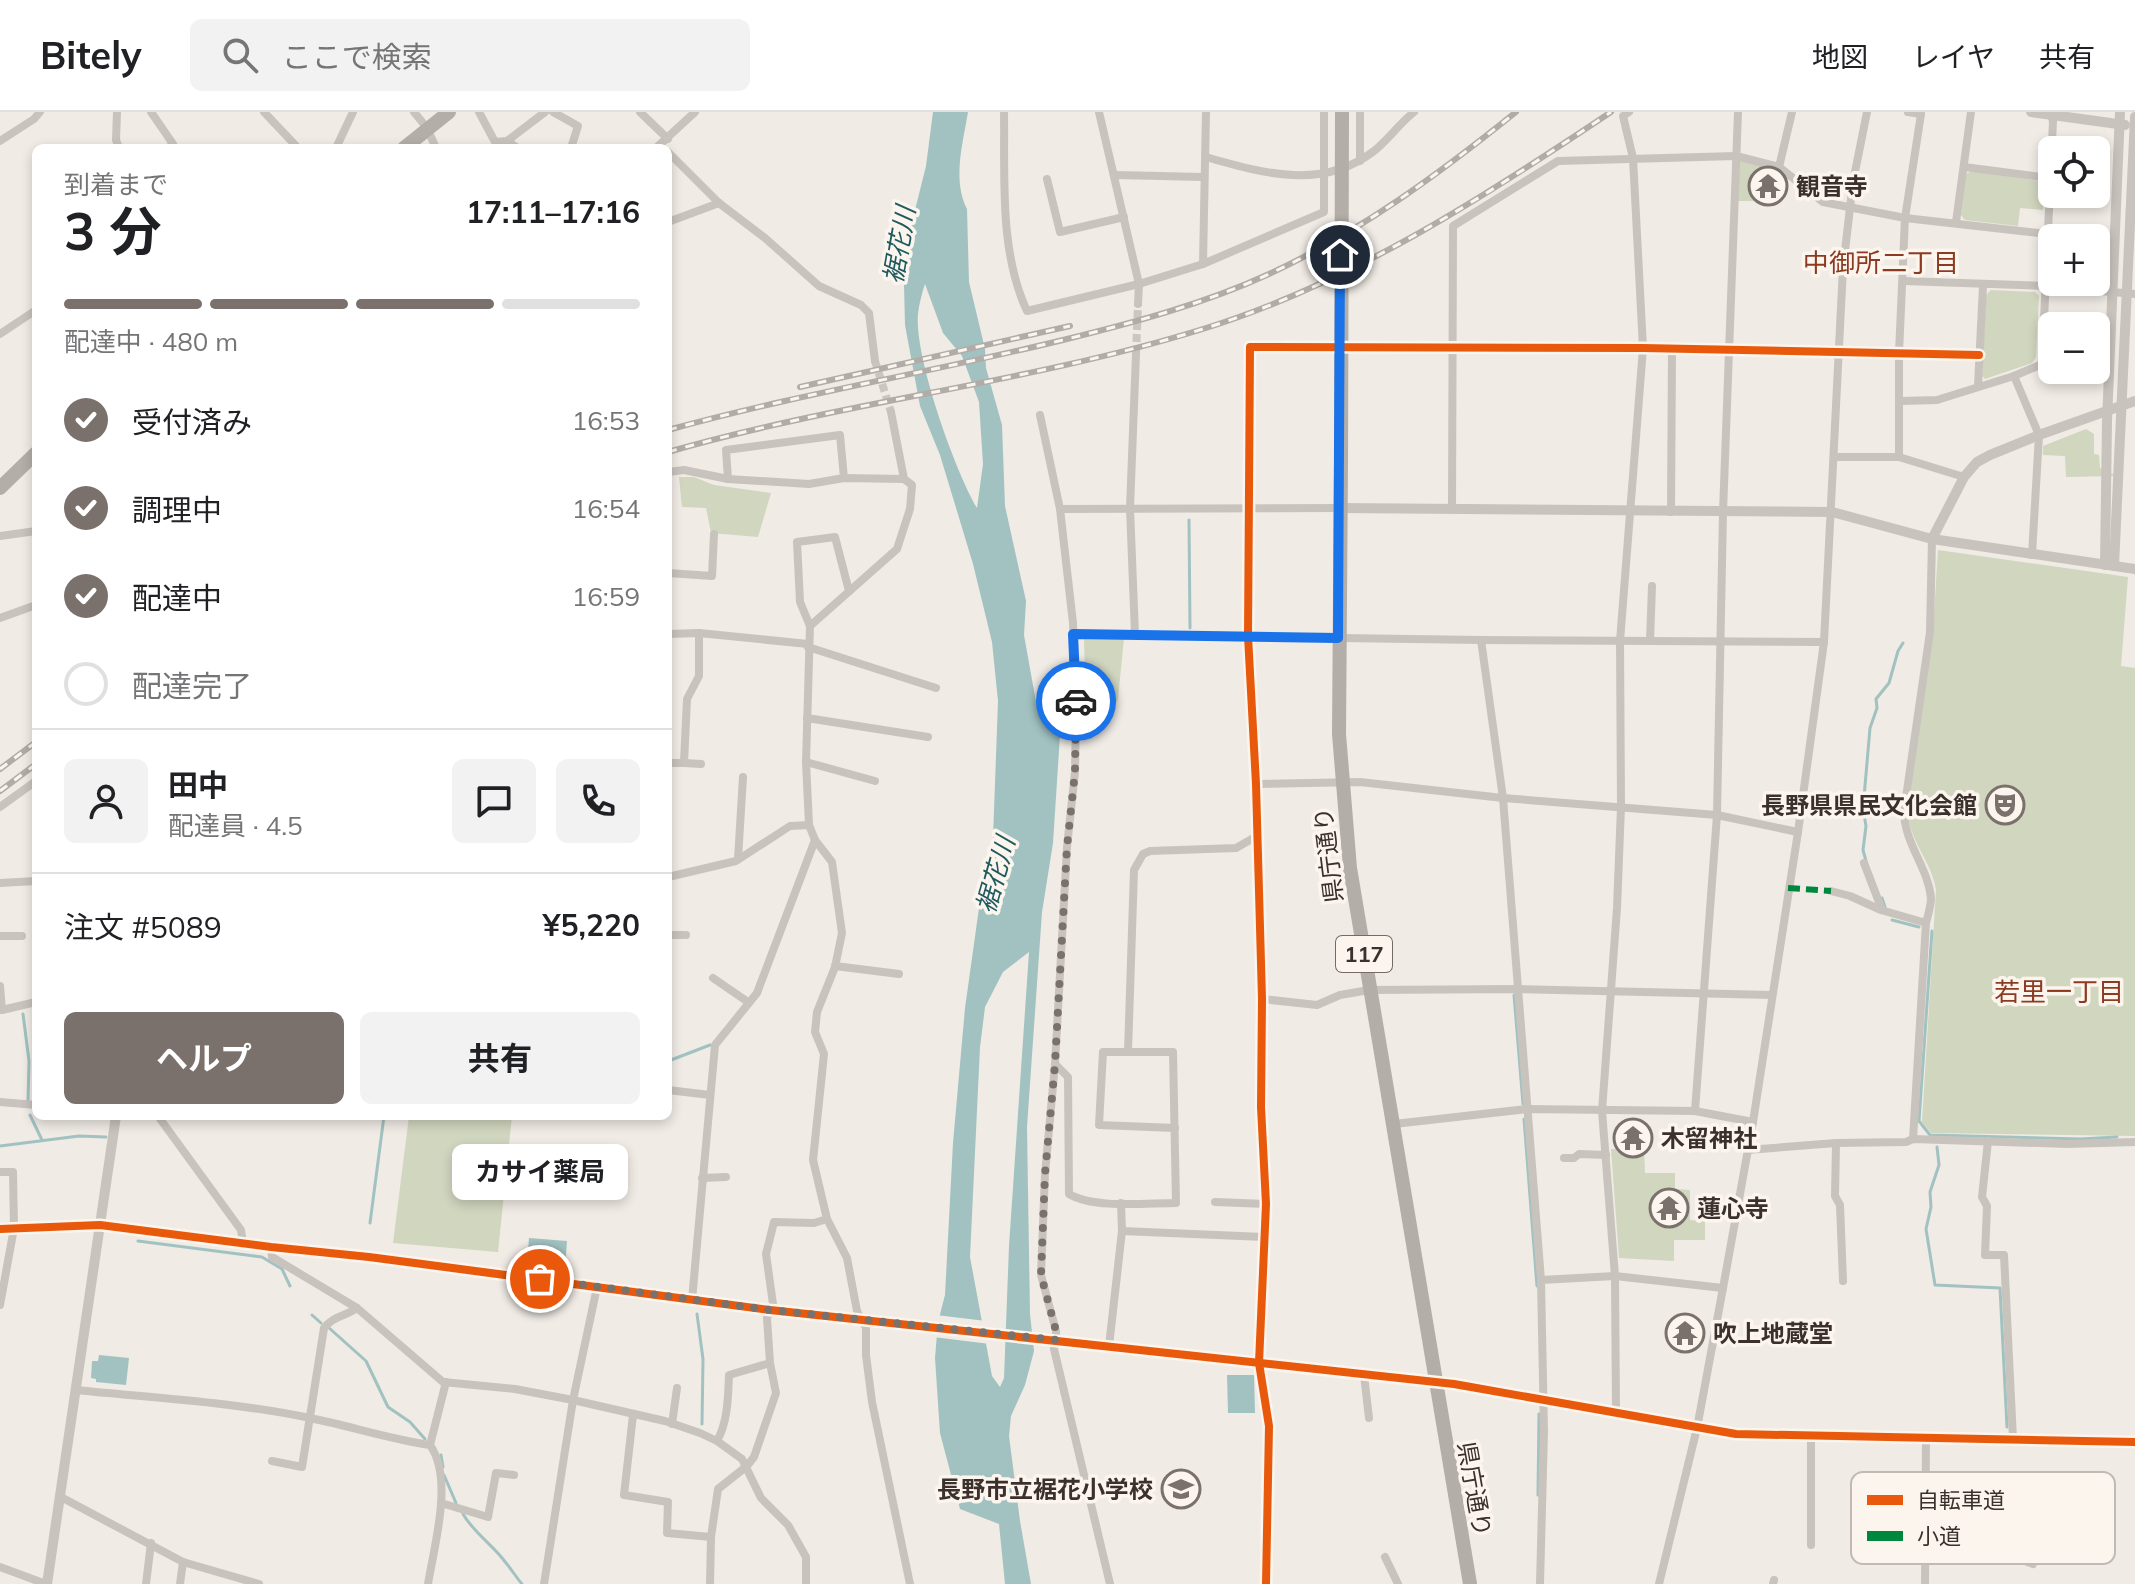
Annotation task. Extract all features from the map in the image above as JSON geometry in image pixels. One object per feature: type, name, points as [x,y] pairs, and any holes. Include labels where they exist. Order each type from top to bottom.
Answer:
[{"type":"highway","points":[[409,144],[449,112]]},
{"type":"highway","name":"県庁通り","points":[[1342,112],[1338,638],[1342,782],[1350,868],[1369,990],[1470,1584]]},
{"type":"highway","points":[[0,488],[32,457]]},
{"type":"street","points":[[0,141],[40,112]]},
{"type":"street","points":[[117,112],[118,144]]},
{"type":"street","points":[[151,112],[173,144]]},
{"type":"street","points":[[264,112],[294,144]]},
{"type":"street","points":[[338,144],[353,112]]},
{"type":"street","points":[[414,112],[427,128],[434,144]]},
{"type":"street","points":[[479,112],[495,142],[507,141],[545,112]]},
{"type":"street","points":[[553,112],[569,115],[578,126],[572,144]]},
{"type":"street","points":[[640,112],[661,144]]},
{"type":"street","points":[[666,144],[695,112]]},
{"type":"street","points":[[1004,112],[1006,212],[1018,291],[1027,311],[1139,284],[1203,264],[1324,212],[1324,112]]},
{"type":"street","points":[[1099,112],[1139,284],[1138,304]]},
{"type":"street","points":[[1203,264],[1206,112]]},
{"type":"street","points":[[1360,112],[1360,161]]},
{"type":"street","points":[[1206,157],[1263,173],[1324,175],[1360,161],[1377,149],[1414,112]]},
{"type":"street","points":[[1616,1413],[1615,1276],[1602,1111],[1621,807],[1620,641],[1643,348],[1633,158],[1623,116],[1629,112]]},
{"type":"street","points":[[1695,1111],[1717,815],[1723,512],[1738,112]]},
{"type":"street","points":[[1779,167],[1792,112]]},
{"type":"street","points":[[1659,1584],[1697,1428],[1723,1288],[1753,1122],[1798,832],[1824,642],[1835,457],[1837,351],[1849,209],[1867,112]]},
{"type":"street","points":[[1899,457],[1899,353],[1905,218],[1921,114],[1908,112]]},
{"type":"street","points":[[1956,222],[1971,112]]},
{"type":"street","points":[[2031,112],[2134,126]]},
{"type":"street","points":[[2109,566],[2108,411],[2120,112]]},
{"type":"street","points":[[2051,115],[2052,136]]},
{"type":"street","points":[[2109,566],[2131,293],[2135,117]]},
{"type":"street","points":[[507,141],[512,144]]},
{"type":"street","points":[[672,156],[719,203],[765,238],[819,286],[861,305],[869,313],[875,361]]},
{"type":"street","points":[[1452,509],[1453,226],[1558,161],[1736,156],[1779,167],[1823,202],[1849,209],[2038,233]]},
{"type":"street","points":[[1964,167],[2038,177]]},
{"type":"street","points":[[1115,175],[1204,177]]},
{"type":"street","points":[[1047,179],[1060,232],[1124,217]]},
{"type":"street","points":[[672,221],[719,203]]},
{"type":"street","points":[[1904,281],[2038,286]]},
{"type":"street","points":[[1978,386],[1983,286]]},
{"type":"street","points":[[2110,290],[2131,293]]},
{"type":"street","points":[[1901,401],[1937,400],[2042,364],[2045,296]]},
{"type":"street","points":[[0,334],[32,313]]},
{"type":"street","points":[[1266,1584],[1269,1426],[1259,1363],[1266,1204],[1261,1107],[1262,999],[1256,784],[1248,636],[1250,347],[1326,348]]},
{"type":"street","points":[[1354,348],[1643,348],[1979,355]]},
{"type":"street","points":[[1671,512],[1672,349]]},
{"type":"street","points":[[1135,634],[1130,508],[1136,354]]},
{"type":"street","points":[[2014,376],[2039,435],[2032,555]]},
{"type":"street","points":[[1913,1139],[1926,923],[1931,902],[1929,887],[1904,825],[1904,811],[1930,632],[1932,539],[1964,477],[1977,462],[2039,435],[2135,401]]},
{"type":"street","points":[[891,412],[904,479]]},
{"type":"street","points":[[1040,415],[1060,509],[1073,634],[1075,772],[1067,847],[1041,1275],[1056,1331],[1052,1342],[1110,1584]]},
{"type":"street","points":[[728,479],[726,450],[840,435],[844,478]]},
{"type":"street","points":[[1835,457],[1899,457],[1964,477]]},
{"type":"street","points":[[672,472],[684,470],[728,479],[809,484],[844,478],[904,479],[912,485],[910,509],[897,549],[810,626]]},
{"type":"street","points":[[1060,509],[1247,507],[1832,512],[1932,539],[2135,569]]},
{"type":"street","points":[[0,536],[32,532]]},
{"type":"street","points":[[672,573],[712,576],[714,534]]},
{"type":"street","points":[[849,591],[835,537],[797,542],[800,602],[810,626],[806,762],[809,825],[815,840],[832,862],[842,933],[835,966],[817,1012],[815,1032],[824,1054],[813,1160],[827,1219],[847,1258],[861,1319],[866,1328],[872,1402],[910,1584]]},
{"type":"street","points":[[1650,641],[1652,586]]},
{"type":"street","points":[[0,618],[32,606]]},
{"type":"street","points":[[684,763],[687,699],[699,676],[699,633]]},
{"type":"street","points":[[672,634],[699,633],[808,646],[936,688]]},
{"type":"street","points":[[1073,634],[1824,642]]},
{"type":"street","points":[[1481,640],[1503,798],[1541,1280],[1544,1400],[1540,1584]]},
{"type":"street","points":[[807,718],[928,737]]},
{"type":"street","points":[[806,762],[875,781]]},
{"type":"street","points":[[672,763],[701,764]]},
{"type":"street","points":[[738,859],[743,777]]},
{"type":"street","points":[[1256,784],[1342,782],[1717,815],[1798,832]]},
{"type":"street","points":[[0,807],[32,784]]},
{"type":"street","points":[[672,876],[738,859],[790,826],[809,825]]},
{"type":"street","points":[[1128,1052],[1134,870],[1143,854],[1169,849],[1236,848],[1257,836]]},
{"type":"street","points":[[692,1300],[715,1045],[757,993],[815,840]]},
{"type":"street","points":[[1864,863],[1882,910]]},
{"type":"street","points":[[0,883],[32,881]]},
{"type":"street","points":[[1831,891],[1926,923]]},
{"type":"street","points":[[672,935],[686,935]]},
{"type":"street","points":[[0,936],[22,936]]},
{"type":"street","points":[[835,966],[892,977]]},
{"type":"street","points":[[713,978],[748,1002]]},
{"type":"street","points":[[0,988],[2,1010],[32,1003]]},
{"type":"street","points":[[1262,999],[1317,1005],[1340,995],[1369,990],[1517,989],[1772,995]]},
{"type":"street","points":[[1055,1064],[1068,1077],[1069,1194],[1078,1199],[1176,1203],[1175,1128],[1173,1052],[1103,1052],[1099,1125],[1175,1128]]},
{"type":"street","points":[[672,1090],[710,1095]]},
{"type":"street","points":[[0,1102],[32,1105]]},
{"type":"street","points":[[1394,1124],[1527,1109],[1695,1111],[1753,1122]]},
{"type":"street","points":[[0,1567],[46,1584],[115,1120]]},
{"type":"street","points":[[161,1120],[241,1230],[243,1243]]},
{"type":"street","points":[[1747,1150],[1836,1143],[1906,1142],[1913,1139],[2067,1144],[2135,1142]]},
{"type":"street","points":[[1988,1141],[1982,1197],[1987,1206],[1985,1255],[2004,1255],[2013,1439]]},
{"type":"street","points":[[1836,1143],[1835,1196],[1840,1205],[1843,1281]]},
{"type":"street","points":[[1564,1158],[1574,1158],[1579,1154],[1606,1155]]},
{"type":"street","points":[[0,1172],[13,1172],[14,1228],[0,1305]]},
{"type":"street","points":[[702,1178],[726,1177]]},
{"type":"street","points":[[1215,1202],[1266,1204]]},
{"type":"street","points":[[1109,1346],[1122,1231],[1121,1203]]},
{"type":"street","points":[[710,1584],[711,1537],[718,1489],[754,1457],[776,1393],[770,1363],[767,1318],[773,1304],[766,1254],[774,1222],[814,1223],[827,1219]]},
{"type":"street","points":[[0,1229],[100,1225],[770,1310],[1436,1383],[1736,1434],[1811,1438],[1926,1437],[2135,1442]]},
{"type":"street","points":[[1122,1231],[1264,1237]]},
{"type":"street","points":[[271,1247],[272,1257],[357,1308],[406,1352],[446,1382],[515,1389],[573,1400],[672,1424],[717,1441],[747,1466],[761,1498],[788,1525],[806,1557],[806,1584]]},
{"type":"street","points":[[1541,1280],[1615,1276],[1723,1288]]},
{"type":"street","points":[[544,1584],[573,1400],[597,1287]]},
{"type":"street","points":[[272,1461],[302,1467],[324,1328],[336,1317],[348,1315],[357,1308]]},
{"type":"street","points":[[717,1441],[722,1433],[728,1404],[729,1375],[770,1363]]},
{"type":"street","points":[[1364,1375],[1369,1418]]},
{"type":"street","points":[[430,1445],[446,1382]]},
{"type":"street","points":[[672,1424],[677,1388]]},
{"type":"street","points":[[76,1390],[310,1418],[395,1440],[430,1445],[437,1455],[441,1503],[428,1584]]},
{"type":"street","points":[[633,1415],[624,1495],[668,1502],[667,1533],[711,1537]]},
{"type":"street","points":[[1926,1437],[1926,1472]]},
{"type":"street","points":[[1811,1438],[1811,1545]]},
{"type":"street","points":[[441,1503],[488,1517],[496,1473],[514,1475]]},
{"type":"street","points":[[59,1496],[183,1562],[259,1584]]},
{"type":"street","points":[[146,1584],[151,1543]]},
{"type":"street","points":[[1385,1557],[1398,1584]]},
{"type":"street","points":[[180,1584],[183,1562]]},
{"type":"street","points":[[1925,1584],[1926,1564]]},
{"type":"green space","points":[[1740,161],[1778,170],[1782,176],[1770,176],[1769,186],[1761,187],[1764,201],[1737,201]]},
{"type":"green space","points":[[1972,171],[2038,181],[2038,208],[2043,210],[2020,208],[2018,226],[1965,220],[1961,215],[1966,174]]},
{"type":"green space","points":[[1991,290],[2035,292],[2039,296],[2036,357],[2032,363],[1985,379],[1982,376],[1986,295]]},
{"type":"green space","points":[[2086,429],[2094,434],[2094,454],[2099,455],[2100,468],[2117,476],[2066,477],[2065,456],[2043,455],[2043,446]]},
{"type":"green space","points":[[679,477],[694,477],[714,485],[771,493],[758,537],[711,533],[706,508],[682,507]]},
{"type":"green space","points":[[1938,550],[2128,577],[2121,666],[2135,668],[2135,1136],[1931,1133],[1922,1122],[1936,890],[1912,832],[1908,811],[1933,632]]},
{"type":"green space","points":[[1084,637],[1124,638],[1118,699],[1107,721],[1086,721]]},
{"type":"green space","points":[[408,1120],[512,1120],[498,1252],[393,1243]]},
{"type":"green space","points":[[1644,1148],[1645,1173],[1675,1173],[1675,1189],[1690,1190],[1690,1220],[1705,1221],[1705,1240],[1674,1240],[1674,1261],[1619,1258],[1611,1149]]},
{"type":"water","name":"裾花川","points":[[933,112],[968,112],[959,174],[967,209],[969,282],[985,349],[986,368],[1002,425],[1005,506],[1026,601],[1024,635],[1036,702],[1060,735],[1053,843],[1042,912],[1027,1127],[1030,1314],[1034,1351],[1025,1385],[1011,1416],[1009,1436],[1031,1584],[1005,1584],[999,1524],[960,1509],[940,1433],[935,1358],[938,1322],[945,1295],[953,1143],[965,1008],[979,908],[993,838],[998,701],[992,642],[973,564],[940,455],[920,406],[905,325],[904,285],[909,234],[926,166]],"holes":[[[925,284],[943,333],[962,356],[979,402],[983,464],[977,508],[948,441],[922,357],[918,314]],[[1029,952],[1009,1246],[1004,1378],[1000,1387],[992,1376],[970,1257],[980,1047],[985,1007],[1003,972]]]},
{"type":"water","points":[[529,1238],[567,1241],[565,1267],[527,1264]]},
{"type":"water","points":[[99,1355],[129,1358],[126,1385],[96,1382],[91,1378],[92,1361],[98,1361]]},
{"type":"water","points":[[1227,1375],[1254,1375],[1255,1413],[1228,1413]]},
{"type":"pier","points":[[936,1315],[986,1321],[990,1344],[933,1337]]},
{"type":"waterway","points":[[1189,520],[1190,628]]},
{"type":"waterway","points":[[1866,861],[1863,809],[1870,728],[1877,708],[1876,699],[1889,683],[1903,643]]},
{"type":"waterway","points":[[1882,898],[1885,907]]},
{"type":"waterway","points":[[1892,920],[1919,927]]},
{"type":"waterway","points":[[1932,931],[1919,1121],[1930,1135],[2117,1137]]},
{"type":"waterway","points":[[1514,995],[1523,1104]]},
{"type":"waterway","points":[[23,1014],[29,1061],[28,1101]]},
{"type":"waterway","points":[[672,1060],[710,1045]]},
{"type":"waterway","points":[[30,1115],[32,1119]]},
{"type":"waterway","points":[[1524,1119],[1537,1286]]},
{"type":"waterway","points":[[32,1120],[42,1140]]},
{"type":"waterway","points":[[370,1223],[383,1120]]},
{"type":"waterway","points":[[0,1146],[79,1136],[106,1137]]},
{"type":"waterway","points":[[1937,1147],[1939,1165],[1930,1192],[1931,1207],[1926,1229],[1935,1285],[2000,1288],[2007,1427]]},
{"type":"waterway","points":[[138,1241],[262,1257],[282,1269],[290,1286]]},
{"type":"waterway","points":[[697,1314],[703,1359],[702,1424]]},
{"type":"waterway","points":[[312,1315],[321,1323]]},
{"type":"waterway","points":[[328,1327],[366,1361],[388,1407],[410,1422],[425,1439]]},
{"type":"waterway","points":[[1538,1495],[1539,1414]]},
{"type":"waterway","points":[[441,1455],[443,1467]]},
{"type":"waterway","points":[[444,1475],[456,1503]]},
{"type":"waterway","points":[[463,1514],[522,1584]]},
{"type":"tunnel","points":[[1136,354],[1138,304]]},
{"type":"tunnel","points":[[875,361],[891,412]]},
{"type":"railway","points":[[672,429],[766,405],[1063,340],[1141,320],[1219,295],[1303,258],[1367,221],[1458,158],[1516,112]]},
{"type":"railway","points":[[672,451],[802,419],[1140,347],[1260,309],[1313,287],[1416,235],[1611,112]]},
{"type":"railway","points":[[800,387],[1070,326]]},
{"type":"railway","points":[[0,769],[32,745]]},
{"type":"railway","points":[[0,791],[32,767]]},
{"type":"marked path","points":[[1788,888],[1831,891]]},
{"type":"cycle path","points":[[1266,1584],[1269,1426],[1259,1363],[1266,1204],[1261,1107],[1262,999],[1256,784],[1248,636],[1250,347],[1643,348],[1979,355]]},
{"type":"cycle path","points":[[0,1229],[100,1225],[770,1310],[1454,1384],[1736,1434],[2135,1442]]},
{"type":"way so far","points":[[540,1279],[770,1310],[1056,1340],[1041,1275],[1067,847],[1075,772],[1076,701]]},
{"type":"place","name":"観音寺","points":[[1768,186]]},
{"type":"place","name":"長野県県民文化会館","points":[[2005,805]]},
{"type":"place","name":"木留神社","points":[[1633,1138]]},
{"type":"place","name":"蓮心寺","points":[[1669,1208]]},
{"type":"place","name":"カサイ薬局","points":[[540,1279]]},
{"type":"place","name":"吹上地蔵堂","points":[[1685,1333]]},
{"type":"place","name":"長野市立裾花小学校","points":[[1181,1489]]},
{"type":"district","name":"中御所二丁目","points":[[1881,262]]},
{"type":"district","name":"若里一丁目","points":[[2059,991]]},
{"type":"route","points":[[1076,701],[1073,634],[1338,638],[1340,255]]}]
